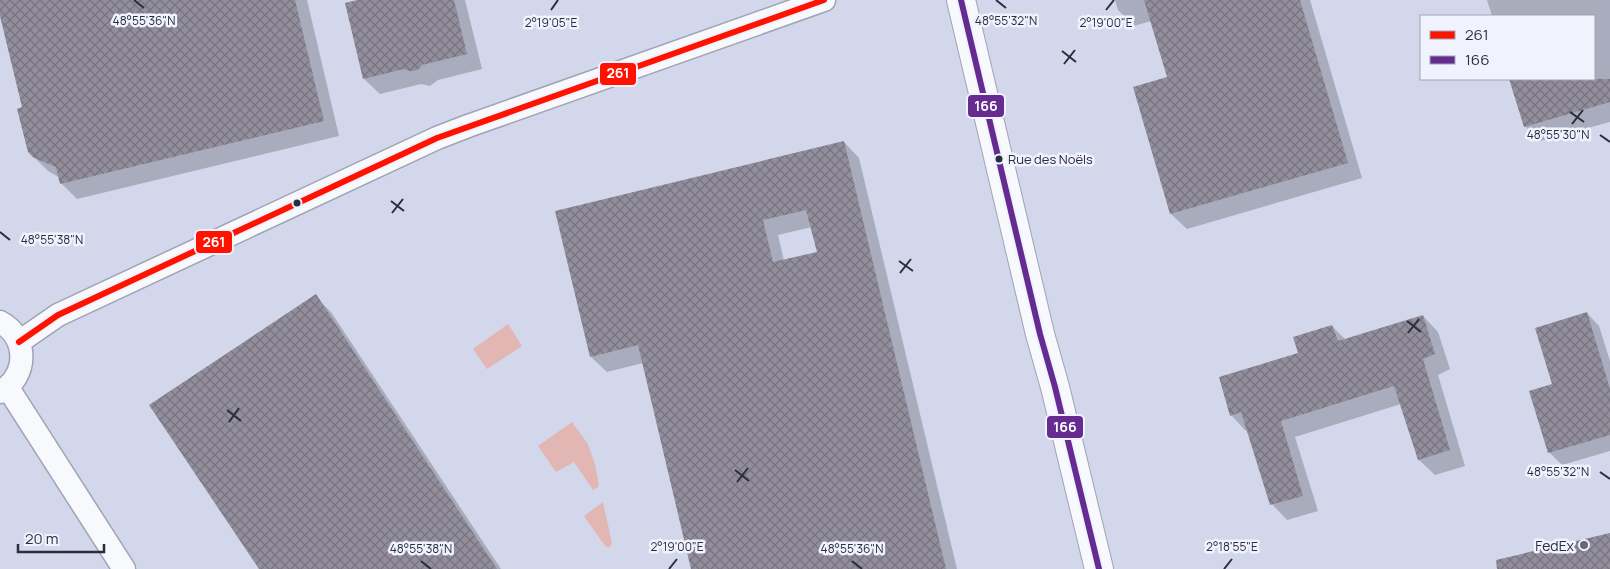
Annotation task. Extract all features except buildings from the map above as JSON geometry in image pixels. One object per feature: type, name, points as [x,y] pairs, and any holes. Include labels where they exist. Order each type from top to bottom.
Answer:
[{"type":"main road","points":[[961,0],[1040,334],[1055,387],[1099,569]]},
{"type":"street","points":[[19,342],[58,315],[437,138],[824,0]]},
{"type":"street","points":[[0,322],[12,331],[19,342],[22,354],[22,367],[16,378],[4,390],[124,569]]},
{"type":"shaded area","points":[[508,324],[522,346],[487,369],[473,349]]},
{"type":"shaded area","points":[[572,422],[588,444],[595,465],[599,485],[593,490],[574,462],[556,472],[538,446]]},
{"type":"shaded area","points":[[603,502],[612,543],[609,548],[605,546],[584,516]]},
{"type":"transit line","name":"261","points":[[19,342],[58,315],[437,138],[824,0]]},
{"type":"transit line","name":"166","points":[[961,0],[1040,334],[1055,387],[1099,569]]},
{"type":"place","name":"Rue des Noëls","points":[[999,159]]},
{"type":"place","name":"FedEx","points":[[1584,545]]}]
